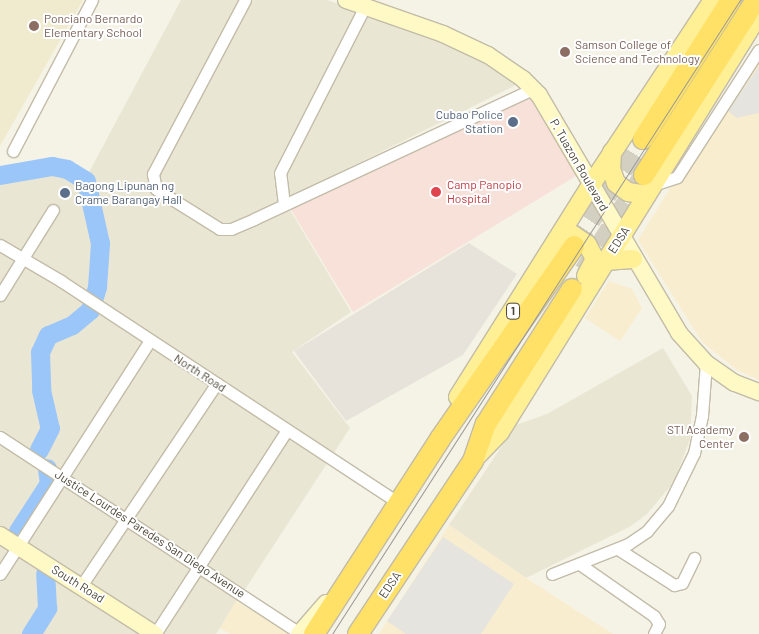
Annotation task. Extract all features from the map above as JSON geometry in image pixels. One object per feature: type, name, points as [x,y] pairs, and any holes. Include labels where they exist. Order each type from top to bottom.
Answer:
[{"type":"highway","points":[[643,138],[731,0]]},
{"type":"highway","name":"EDSA","points":[[648,185],[756,0]]},
{"type":"highway","name":"1","points":[[304,634],[356,570],[565,243]]},
{"type":"highway","name":"EDSA","points":[[358,634],[473,460],[486,424],[578,293]]},
{"type":"main road","name":"P. Tuazon Boulevard","points":[[346,0],[443,34],[488,55],[532,89],[679,333],[706,363],[735,383],[759,392]]},
{"type":"main road","name":"1","points":[[565,243],[590,185],[713,0]]},
{"type":"main road","name":"EDSA","points":[[578,293],[605,262],[621,238],[648,185],[759,14]]},
{"type":"main road","points":[[612,152],[611,169],[616,183],[628,192],[648,185]]},
{"type":"main road","points":[[565,243],[569,235],[577,236],[593,254],[594,261],[578,293]]},
{"type":"main road","points":[[605,262],[634,259]]},
{"type":"main road","name":"South Road","points":[[0,535],[155,634]]},
{"type":"street","points":[[13,152],[92,0]]},
{"type":"street","points":[[244,0],[153,174],[156,189],[220,229],[230,229],[254,219],[532,89]]},
{"type":"street","points":[[284,204],[280,173],[365,6]]},
{"type":"street","points":[[648,185],[677,177],[759,50]]},
{"type":"street","points":[[0,295],[53,210]]},
{"type":"street","name":"North Road","points":[[0,245],[61,281],[399,503]]},
{"type":"street","points":[[0,574],[61,476],[150,340]]},
{"type":"street","points":[[552,574],[582,565],[618,549],[647,531],[661,515],[688,471],[702,416],[706,363]]},
{"type":"street","points":[[81,586],[217,384]]},
{"type":"street","points":[[155,634],[287,430]]},
{"type":"street","name":"Justice Lourdes Paredes San Diego Avenue","points":[[0,437],[304,634]]},
{"type":"street","points":[[618,549],[674,584],[682,584],[694,558]]},
{"type":"street","points":[[582,565],[654,616],[659,624],[654,634]]},
{"type":"shaded area","name":"Ponciano Bernardo Elementary School","points":[[0,0],[83,0],[0,146]]},
{"type":"shaded area","points":[[181,0],[327,0],[468,49],[516,85],[284,200],[351,312],[292,352],[350,428],[216,634],[0,634],[0,181],[38,172],[65,174],[81,184],[98,213],[87,176]]},
{"type":"shaded area","points":[[759,45],[759,380],[737,370],[702,342],[638,240]]},
{"type":"shaded area","points":[[759,66],[759,113],[737,118],[728,111]]},
{"type":"shaded area","name":"Camp Panopio Hospital","points":[[530,93],[576,176],[353,312],[290,208]]},
{"type":"shaded area","points":[[469,243],[517,274],[463,355],[346,421],[294,351]]},
{"type":"shaded area","points":[[609,281],[632,289],[642,308],[620,341],[585,318]]},
{"type":"shaded area","points":[[663,348],[692,396],[690,439],[674,482],[647,514],[631,526],[526,578],[449,525],[516,425],[547,414]]},
{"type":"shaded area","points":[[449,525],[526,578],[613,634],[379,634]]},
{"type":"shaded area","points":[[443,537],[514,584],[481,634],[406,634],[387,621]]},
{"type":"shaded area","points":[[236,601],[289,633],[230,634],[220,628]]},
{"type":"waterway","points":[[0,175],[52,166],[67,169],[86,181],[100,243],[97,287],[90,310],[72,325],[48,335],[40,352],[41,390],[50,428],[39,450]]},
{"type":"waterway","points":[[18,531],[49,483],[47,468]]},
{"type":"waterway","points":[[31,634],[47,608],[45,573]]},
{"type":"tunnel","points":[[574,246],[643,139]]},
{"type":"tunnel","points":[[584,271],[644,175]]},
{"type":"tram line","points":[[332,634],[740,0]]},
{"type":"place","name":"Ponciano Bernardo Elementary School","points":[[34,26]]},
{"type":"place","name":"Samson College of Science and Technology","points":[[565,52]]},
{"type":"place","name":"Cubao Police Station","points":[[513,122]]},
{"type":"place","name":"Camp Panopio Hospital","points":[[436,192]]},
{"type":"place","name":"Bagong Lipunan ng Crame Barangay Hall","points":[[65,193]]},
{"type":"place","name":"STI Academy Center","points":[[744,437]]}]
